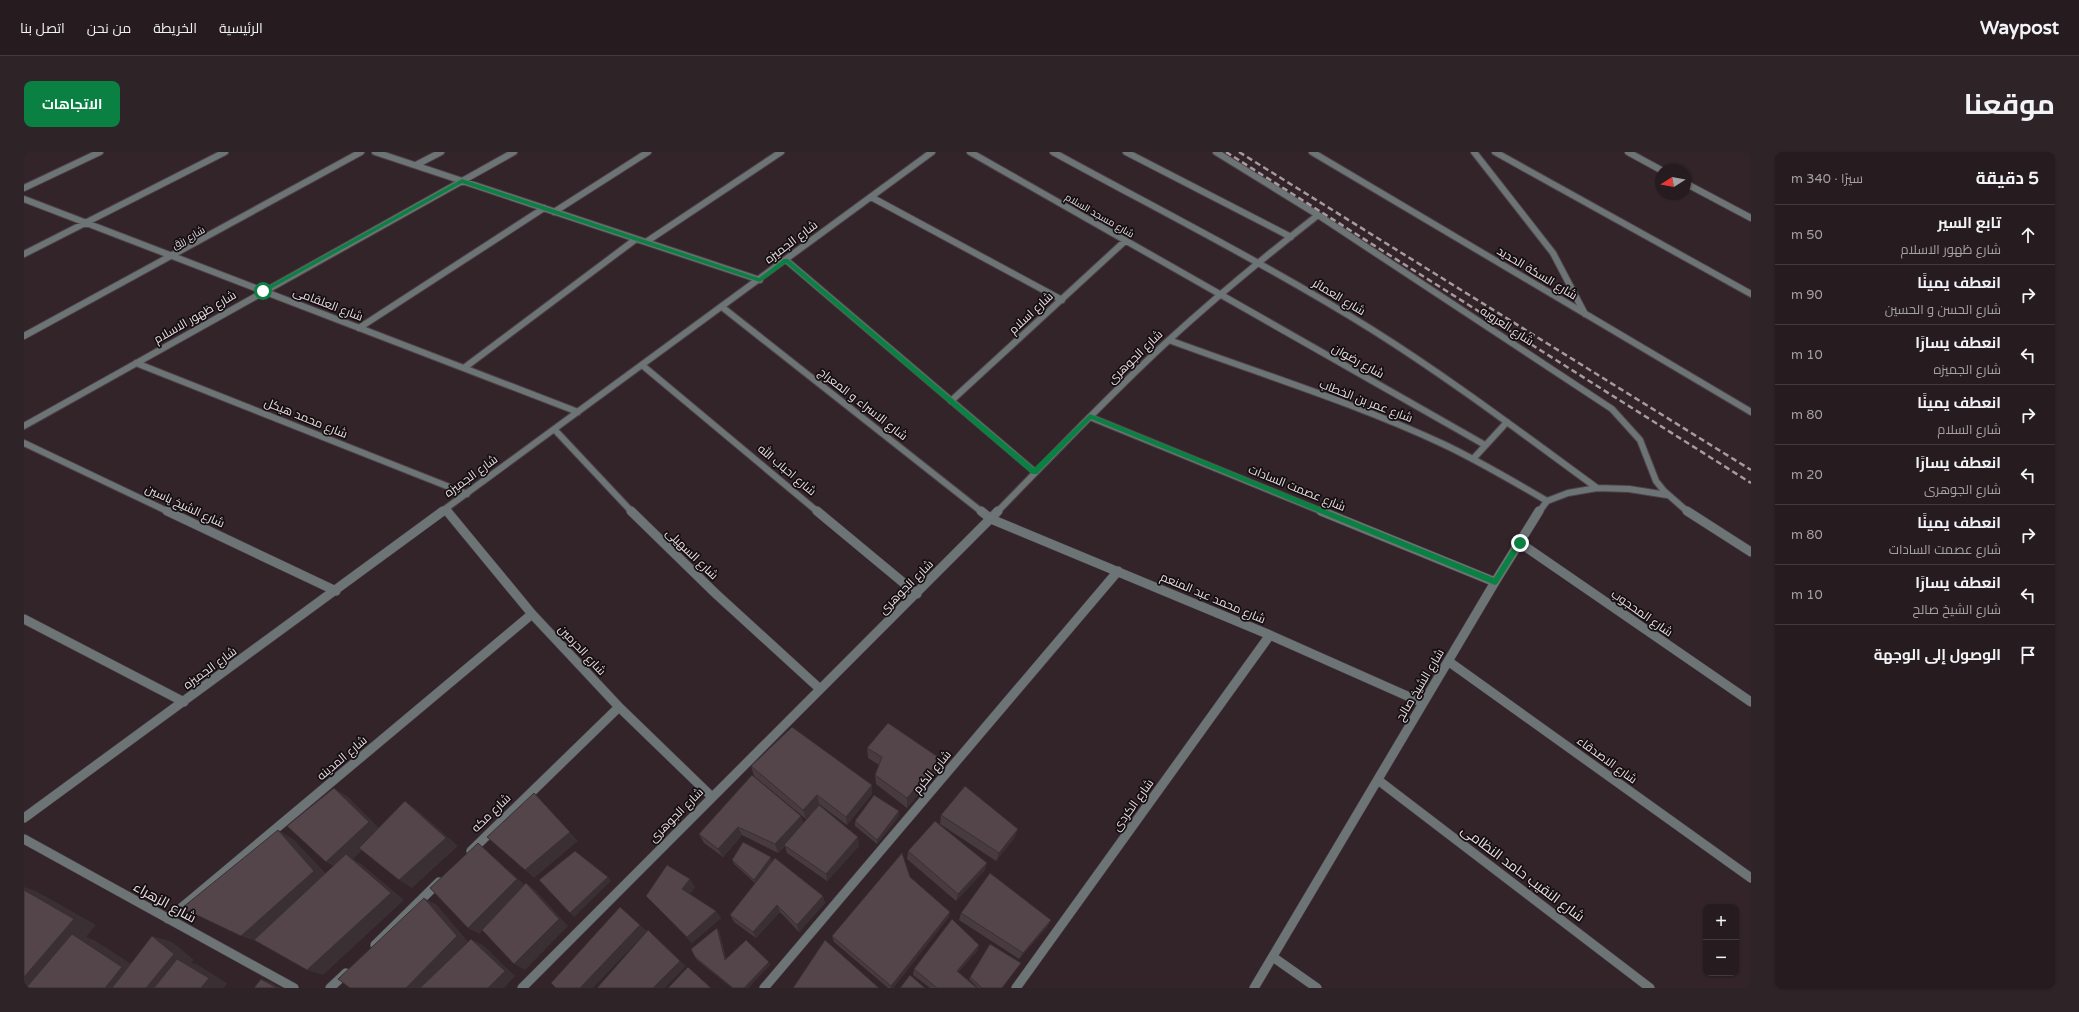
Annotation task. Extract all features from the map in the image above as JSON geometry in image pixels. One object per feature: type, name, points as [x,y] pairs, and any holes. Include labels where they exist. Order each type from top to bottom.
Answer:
[{"type":"street","points":[[24,188],[100,152]]},
{"type":"street","points":[[24,254],[225,152]]},
{"type":"street","name":"شارع رزق","points":[[24,336],[361,152]]},
{"type":"street","points":[[375,152],[760,280]]},
{"type":"street","points":[[416,165],[441,152]]},
{"type":"street","name":"شارع ظهور الاسلام","points":[[24,426],[514,152]]},
{"type":"street","points":[[554,212],[648,152]]},
{"type":"street","points":[[646,242],[781,152]]},
{"type":"street","name":"شارع الجميزه","points":[[24,818],[336,591],[932,152]]},
{"type":"street","name":"شارع مسجد السلام","points":[[970,152],[1221,296]]},
{"type":"street","name":"شارع العمائر","points":[[1052,152],[1258,263],[1338,309],[1421,362],[1507,422],[1597,488]]},
{"type":"street","points":[[1126,152],[1291,237]]},
{"type":"street","name":"شارع العروبه","points":[[1216,152],[1318,214],[1612,409],[1628,423],[1639,438],[1647,453],[1649,467],[1656,481],[1667,495],[1681,506],[1751,552]]},
{"type":"street","name":"شارع السكة الحديد","points":[[1312,152],[1751,412]]},
{"type":"street","points":[[1474,152],[1553,253],[1586,314]]},
{"type":"street","points":[[1496,152],[1751,294]]},
{"type":"street","points":[[1628,152],[1655,167]]},
{"type":"street","points":[[1691,186],[1751,218]]},
{"type":"street","points":[[871,197],[1062,300]]},
{"type":"street","name":"شارع العلقامى","points":[[24,199],[578,412]]},
{"type":"street","points":[[359,328],[544,208]]},
{"type":"street","name":"شارع الجوهرى","points":[[522,988],[820,689],[917,594],[1090,417],[1170,340],[1258,263],[1318,214]]},
{"type":"street","points":[[464,368],[636,239]]},
{"type":"street","name":"شارع اسلام","points":[[951,401],[1125,242]]},
{"type":"street","points":[[786,260],[1035,472]]},
{"type":"street","name":"شارع رضوان","points":[[1221,296],[1485,445]]},
{"type":"street","name":"شارع الاسراء و المعراج","points":[[722,307],[991,519]]},
{"type":"street","name":"شارع عمر بن الخطاب","points":[[1170,340],[1383,419],[1473,459],[1547,501]]},
{"type":"street","name":"شارع محمد هيكل","points":[[136,363],[467,494]]},
{"type":"street","name":"شارع احباب الله","points":[[642,365],[917,594]]},
{"type":"street","name":"شارع عصمت السادات","points":[[1090,417],[1495,582]]},
{"type":"street","points":[[1473,459],[1507,422]]},
{"type":"street","name":"شارع السهيلى","points":[[554,430],[629,509],[715,593],[820,689]]},
{"type":"street","name":"شارع الشيخ ياسين","points":[[24,443],[336,591]]},
{"type":"street","points":[[1547,501],[1568,493],[1597,488],[1629,489],[1667,495]]},
{"type":"street","name":"شارع الشيخ صالح","points":[[1254,988],[1495,582],[1520,543],[1533,519],[1547,501]]},
{"type":"street","name":"شارع الحرمين","points":[[446,510],[532,614],[619,707],[712,797]]},
{"type":"street","name":"شارع محمد عبد المنعم","points":[[991,519],[1270,635],[1423,703]]},
{"type":"street","name":"شارع المحجوب","points":[[1520,543],[1751,702]]},
{"type":"street","name":"شارع الكرم","points":[[764,988],[1118,571]]},
{"type":"street","name":"شارع المدينه","points":[[168,919],[532,614]]},
{"type":"street","points":[[24,619],[184,702]]},
{"type":"street","name":"شارع الكردى","points":[[1016,988],[1270,635]]},
{"type":"street","name":"شارع الاصدقاء","points":[[1448,661],[1751,878]]},
{"type":"street","name":"شارع مكه","points":[[466,856],[619,707]]},
{"type":"street","name":"شارع النقيب حامد النظامى","points":[[1378,780],[1650,988]]},
{"type":"street","name":"شارع الزهراء","points":[[24,839],[294,988]]},
{"type":"street","points":[[370,949],[444,878]]},
{"type":"street","points":[[1273,957],[1317,988]]},
{"type":"street","points":[[330,988],[353,966]]},
{"type":"building","points":[[888,723],[941,759],[907,798],[875,775],[882,757],[867,748]]},
{"type":"building","points":[[792,727],[872,785],[846,817],[817,795],[803,810],[751,766]]},
{"type":"building","points":[[752,775],[801,816],[775,844],[738,827],[718,849],[699,834]]},
{"type":"building","points":[[965,786],[1018,829],[999,853],[941,815]]},
{"type":"building","points":[[334,788],[369,822],[326,862],[287,826]]},
{"type":"building","points":[[534,793],[570,832],[525,870],[487,837]]},
{"type":"building","points":[[874,795],[899,811],[877,840],[855,821]]},
{"type":"building","points":[[405,801],[446,838],[399,880],[359,848]]},
{"type":"building","points":[[819,805],[858,837],[826,874],[784,845]]},
{"type":"building","points":[[935,821],[987,863],[958,894],[908,851]]},
{"type":"building","points":[[278,830],[314,871],[241,936],[182,908]]},
{"type":"building","points":[[743,842],[771,857],[754,880],[732,860]]},
{"type":"building","points":[[478,843],[517,879],[468,928],[430,888]]},
{"type":"building","points":[[575,851],[608,877],[570,913],[539,880]]},
{"type":"building","points":[[902,853],[910,877],[950,912],[891,986],[832,936]]},
{"type":"building","points":[[346,854],[391,893],[307,970],[254,940]]},
{"type":"building","points":[[775,858],[823,896],[797,925],[777,905],[753,932],[730,915]]},
{"type":"building","points":[[667,865],[690,879],[682,889],[716,911],[687,937],[646,896]]},
{"type":"building","points":[[990,873],[1051,920],[1023,953],[961,913]]},
{"type":"building","points":[[526,883],[559,919],[514,964],[482,930]]},
{"type":"building","points":[[24,890],[74,919],[24,977]]},
{"type":"building","points":[[424,898],[457,936],[406,988],[350,988],[338,979]]},
{"type":"building","points":[[620,907],[640,925],[580,988],[556,988],[551,983]]},
{"type":"building","points":[[952,919],[979,945],[957,971],[977,988],[937,988],[914,969]]},
{"type":"building","points":[[717,928],[725,960],[746,940],[769,962],[744,988],[733,988],[695,957],[691,949]]},
{"type":"building","points":[[648,930],[680,961],[653,988],[597,988]]},
{"type":"building","points":[[72,934],[122,967],[105,988],[26,988]]},
{"type":"building","points":[[152,936],[174,954],[146,988],[112,988]]},
{"type":"building","points":[[471,939],[505,971],[488,988],[420,988]]},
{"type":"building","points":[[825,940],[879,988],[793,988]]},
{"type":"building","points":[[990,944],[1021,963],[1002,988],[982,988],[970,977]]},
{"type":"building","points":[[177,959],[209,978],[201,988],[154,988]]},
{"type":"building","points":[[688,967],[711,988],[668,988]]},
{"type":"building","points":[[910,975],[925,988],[900,988]]},
{"type":"building","points":[[261,979],[277,988],[254,988]]},
{"type":"railway","points":[[1226,152],[1751,483]]},
{"type":"railway","points":[[1239,152],[1751,470]]},
{"type":"route","points":[[263,291],[462,181],[760,280],[786,260],[1035,472],[1090,417],[1495,582],[1520,543]]}]
